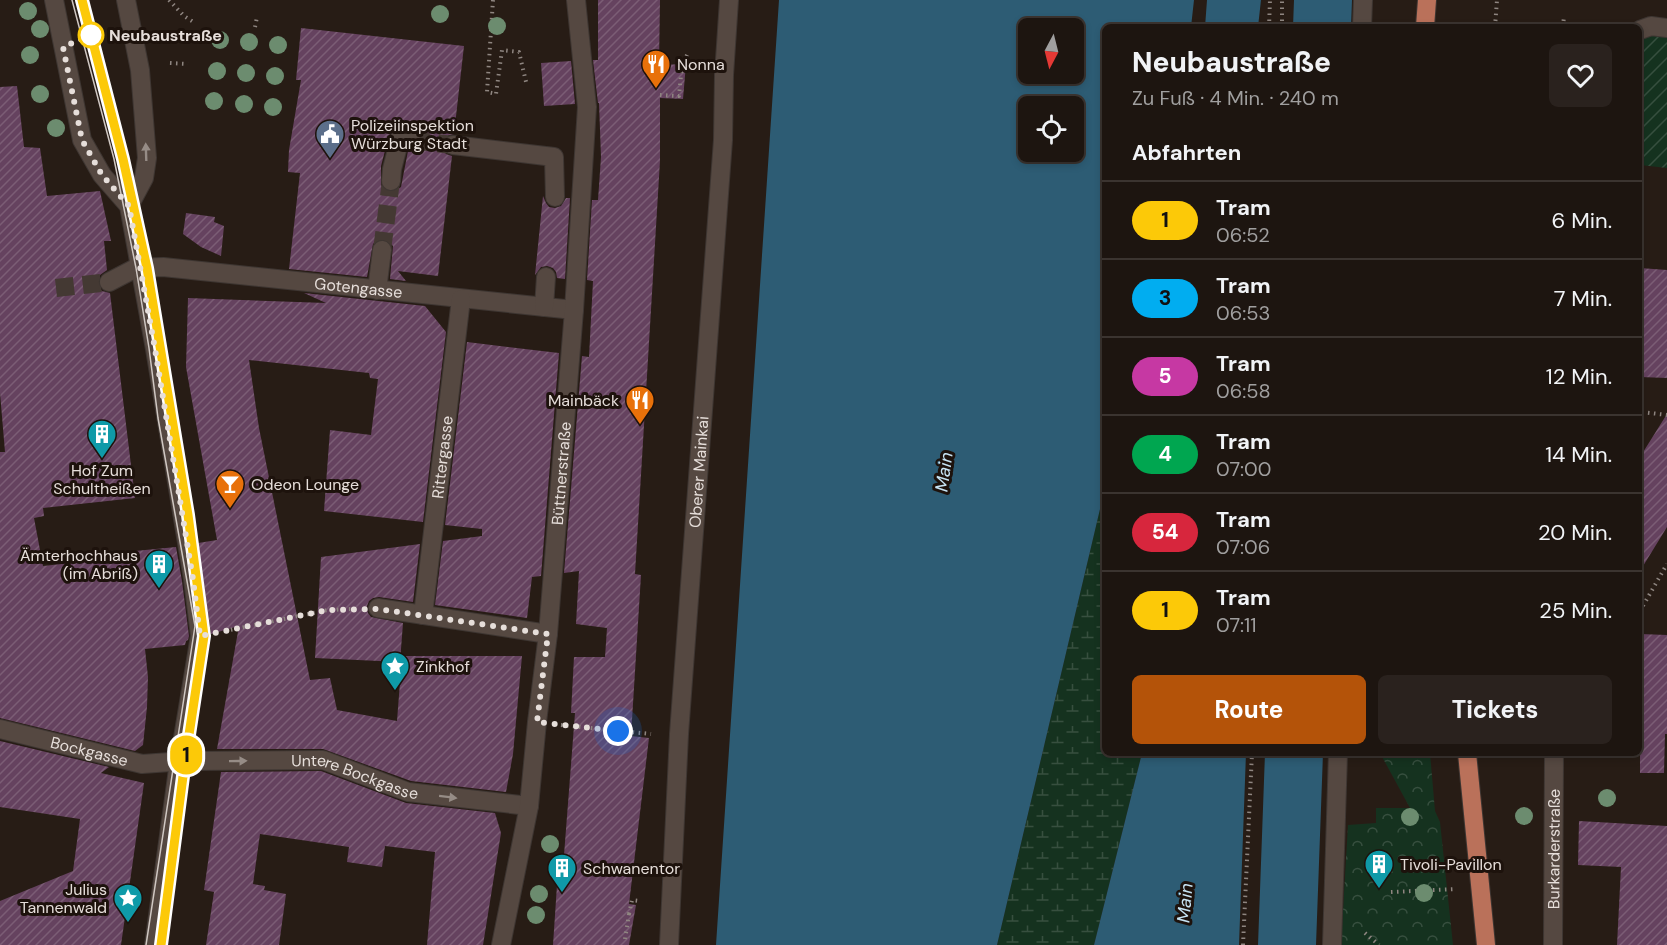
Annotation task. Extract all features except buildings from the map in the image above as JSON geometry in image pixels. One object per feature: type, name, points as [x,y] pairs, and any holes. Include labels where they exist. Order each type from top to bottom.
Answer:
[{"type":"main road","points":[[1425,24],[1427,0]]},
{"type":"main road","points":[[1467,756],[1486,945]]},
{"type":"street","points":[[54,0],[82,140],[102,175],[129,206],[157,360],[200,636],[179,762],[154,945]]},
{"type":"street","points":[[126,0],[140,70],[147,158],[144,178],[129,206]]},
{"type":"street","name":"Büttnerstraße","points":[[501,945],[529,806],[548,634],[574,310],[586,107],[576,0]]},
{"type":"street","name":"Oberer Mainkai","points":[[669,945],[680,722],[723,140],[729,0]]},
{"type":"street","points":[[1362,24],[1363,0]]},
{"type":"street","points":[[1642,29],[1651,26],[1667,28]]},
{"type":"street","points":[[391,181],[400,138],[411,140]]},
{"type":"street","points":[[453,145],[554,157],[555,197]]},
{"type":"street","points":[[377,290],[382,250]]},
{"type":"street","name":"Gotengasse","points":[[140,268],[163,267],[574,310]]},
{"type":"street","points":[[109,282],[140,268]]},
{"type":"street","points":[[544,307],[546,277]]},
{"type":"street","name":"Rittergasse","points":[[423,615],[461,299]]},
{"type":"street","points":[[378,609],[548,634]]},
{"type":"street","name":"Bockgasse","points":[[0,729],[142,764],[179,762]]},
{"type":"street","points":[[1332,945],[1338,756]]},
{"type":"street","name":"Burkarderstraße","points":[[1553,945],[1554,756]]},
{"type":"street","name":"Untere Bockgasse","points":[[179,762],[323,760],[408,792],[529,806]]},
{"type":"path","points":[[169,0],[184,16],[195,22]]},
{"type":"path","points":[[493,0],[487,92],[496,94],[502,50],[519,52],[527,86]]},
{"type":"path","points":[[1269,24],[1270,0]]},
{"type":"path","points":[[1282,0],[1282,24]]},
{"type":"path","points":[[1495,24],[1497,0]]},
{"type":"path","points":[[1563,24],[1564,16]]},
{"type":"path","points":[[255,27],[257,17]]},
{"type":"path","points":[[660,95],[680,96],[682,65],[689,51]]},
{"type":"path","points":[[170,63],[188,64]]},
{"type":"path","points":[[1642,412],[1667,415]]},
{"type":"path","points":[[1642,608],[1667,564]]},
{"type":"path","points":[[200,636],[328,610],[378,609]]},
{"type":"path","points":[[537,722],[651,734]]},
{"type":"path","points":[[1243,945],[1252,756]]},
{"type":"path","points":[[1391,892],[1448,889]]},
{"type":"path","points":[[625,939],[634,914],[632,900],[640,901]]},
{"type":"path","points":[[1365,933],[1379,945]]},
{"type":"green space","points":[[1653,33],[1667,35],[1667,168],[1642,165],[1642,40]]},
{"type":"green space","points":[[1102,501],[1102,756],[1141,756],[1094,945],[997,945]]},
{"type":"green space","points":[[1382,756],[1430,756],[1435,811],[1440,822],[1453,945],[1341,945],[1348,825],[1376,823],[1376,808],[1410,808]]},
{"type":"water","name":"Main","points":[[779,0],[1194,0],[1191,24],[1102,24],[1102,501],[997,945],[716,945]]},
{"type":"water","points":[[1207,0],[1261,0],[1258,24],[1205,24]]},
{"type":"water","points":[[1294,0],[1352,0],[1351,24],[1293,24]]},
{"type":"water","name":"Main","points":[[1141,756],[1246,756],[1239,945],[1094,945]]},
{"type":"water","points":[[1265,756],[1323,756],[1316,945],[1258,945]]},
{"type":"tunnel","points":[[411,140],[453,145]]},
{"type":"tunnel","points":[[382,250],[391,181]]},
{"type":"tunnel","points":[[56,288],[109,282]]},
{"type":"tram line","points":[[72,0],[114,159],[136,268],[158,418],[195,626],[146,945]]},
{"type":"tram line","points":[[82,0],[91,38]]},
{"type":"tram line","name":"1","points":[[82,0],[123,159],[147,268],[198,578],[204,636],[161,945]]},
{"type":"tram line","points":[[124,166],[147,268],[161,348],[198,578],[204,636],[161,945]]},
{"type":"place","name":"Neubaustraße","points":[[91,35]]},
{"type":"place","name":"Nonna","points":[[656,90]]},
{"type":"place","name":"Polizeiinspektion Würzburg Stadt","points":[[330,160]]},
{"type":"place","name":"Mainbäck","points":[[640,426]]},
{"type":"place","name":"Hof Zum Schultheißen","points":[[102,460]]},
{"type":"place","name":"Odeon Lounge","points":[[230,510]]},
{"type":"place","name":"Ämterhochhaus (im Abriß)","points":[[159,590]]},
{"type":"place","name":"Zinkhof","points":[[395,692]]},
{"type":"place","name":"Tivoli-Pavillon","points":[[1379,890]]},
{"type":"place","name":"Schwanentor","points":[[562,894]]},
{"type":"place","name":"Julius Tannenwald","points":[[128,924]]},
{"type":"route","points":[[91,35],[63,47],[82,140],[102,175],[129,206],[193,579],[200,636],[328,610],[378,609],[548,634],[537,722],[618,731]]}]
